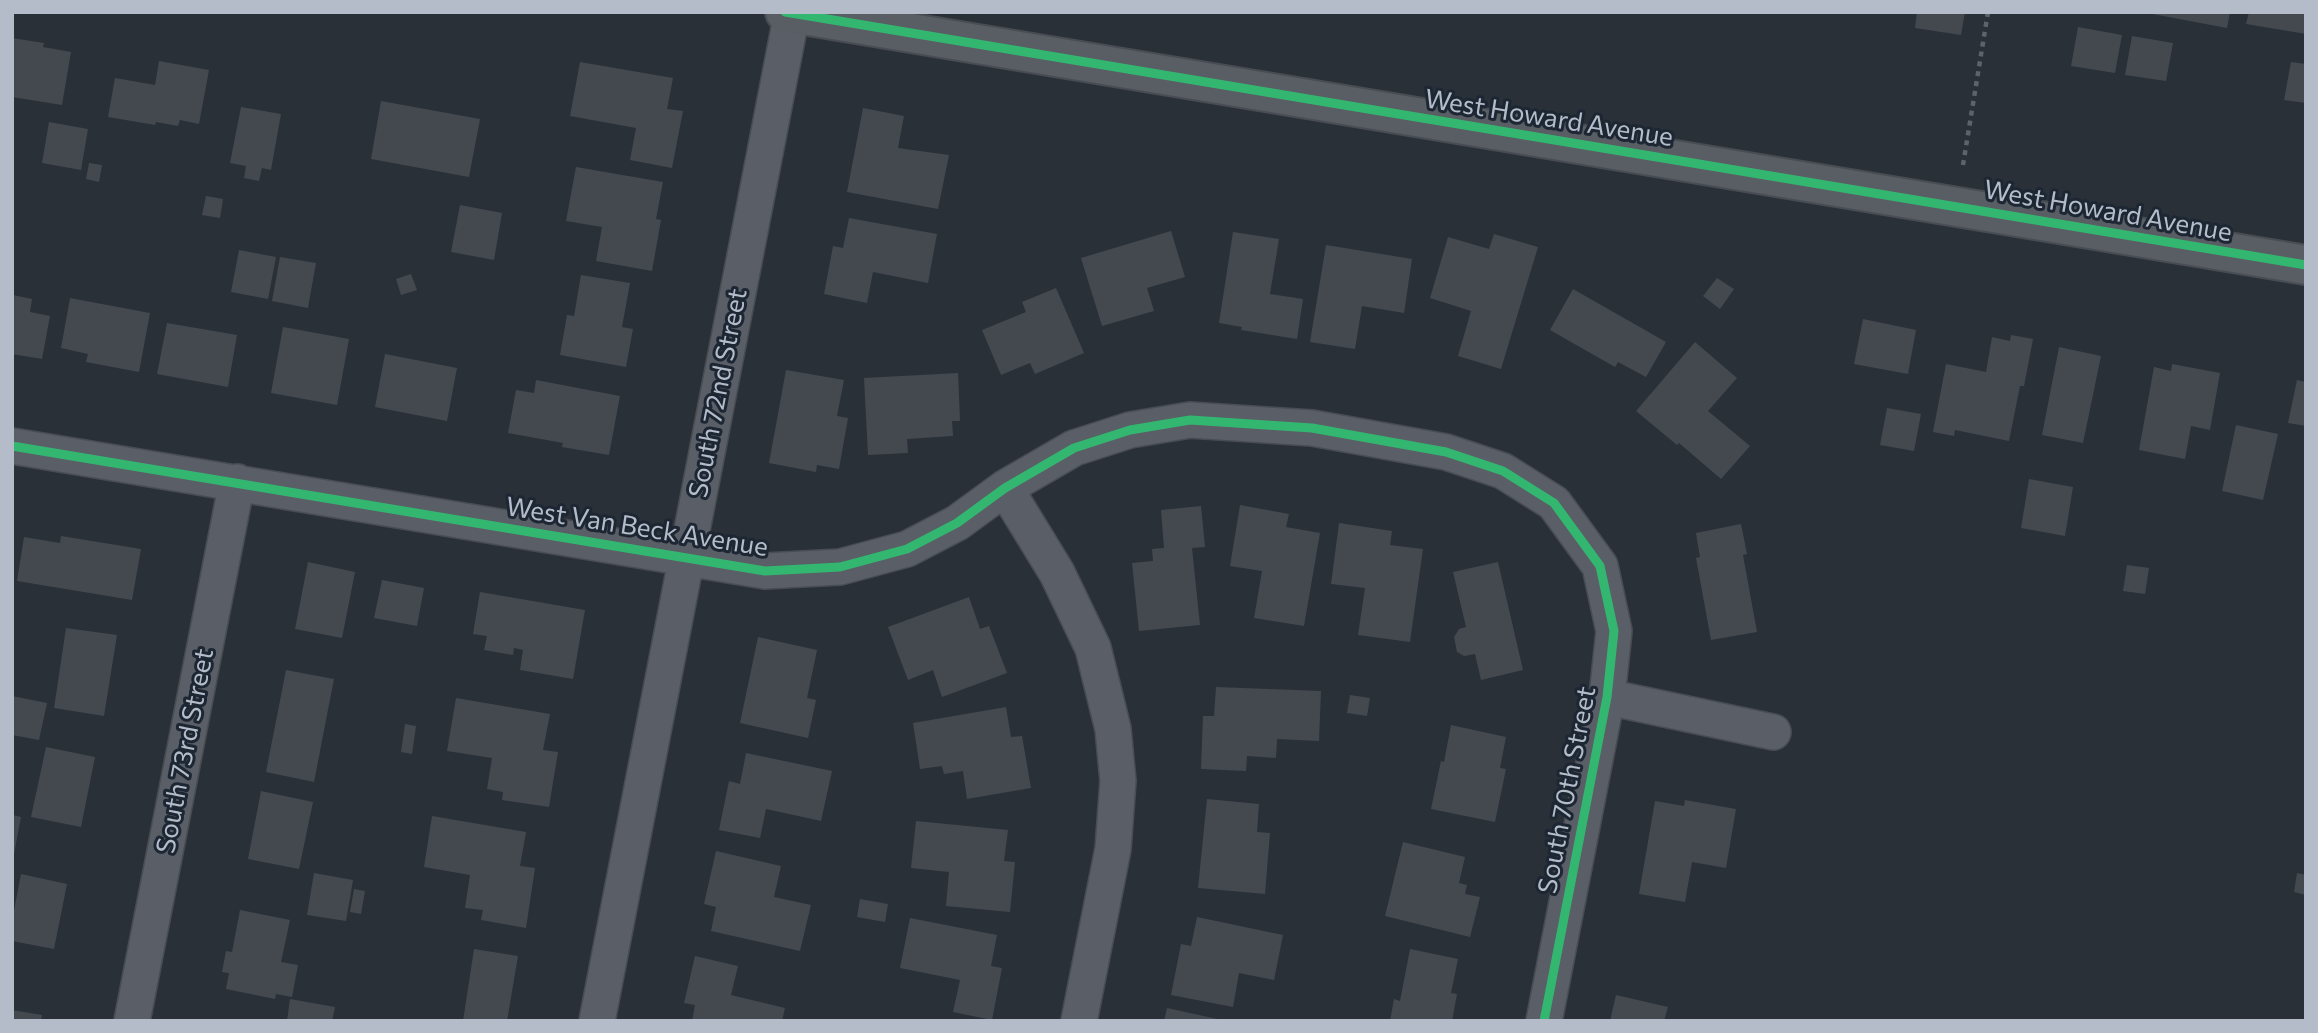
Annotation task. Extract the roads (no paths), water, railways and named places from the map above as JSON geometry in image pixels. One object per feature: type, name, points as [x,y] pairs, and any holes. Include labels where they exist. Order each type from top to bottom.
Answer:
[{"type":"street","name":"West Howard Avenue","points":[[788,13],[2306,265]]},
{"type":"street","name":"South 72nd Street","points":[[597,1021],[788,13]]},
{"type":"street","name":"West Van Beck Avenue","points":[[12,446],[765,571],[840,567],[907,548],[957,523],[1005,488],[1074,448],[1130,430],[1190,420],[1312,428],[1446,452],[1503,471],[1554,503],[1600,566]]},
{"type":"street","name":"South 73rd Street","points":[[132,1021],[237,482]]},
{"type":"street","points":[[1005,488],[1057,573],[1093,648],[1113,729],[1118,781],[1113,849],[1079,1021]]},
{"type":"street","name":"South 70th Street","points":[[1544,1021],[1607,697],[1614,631],[1600,566]]},
{"type":"street","points":[[1607,697],[1773,732]]}]
